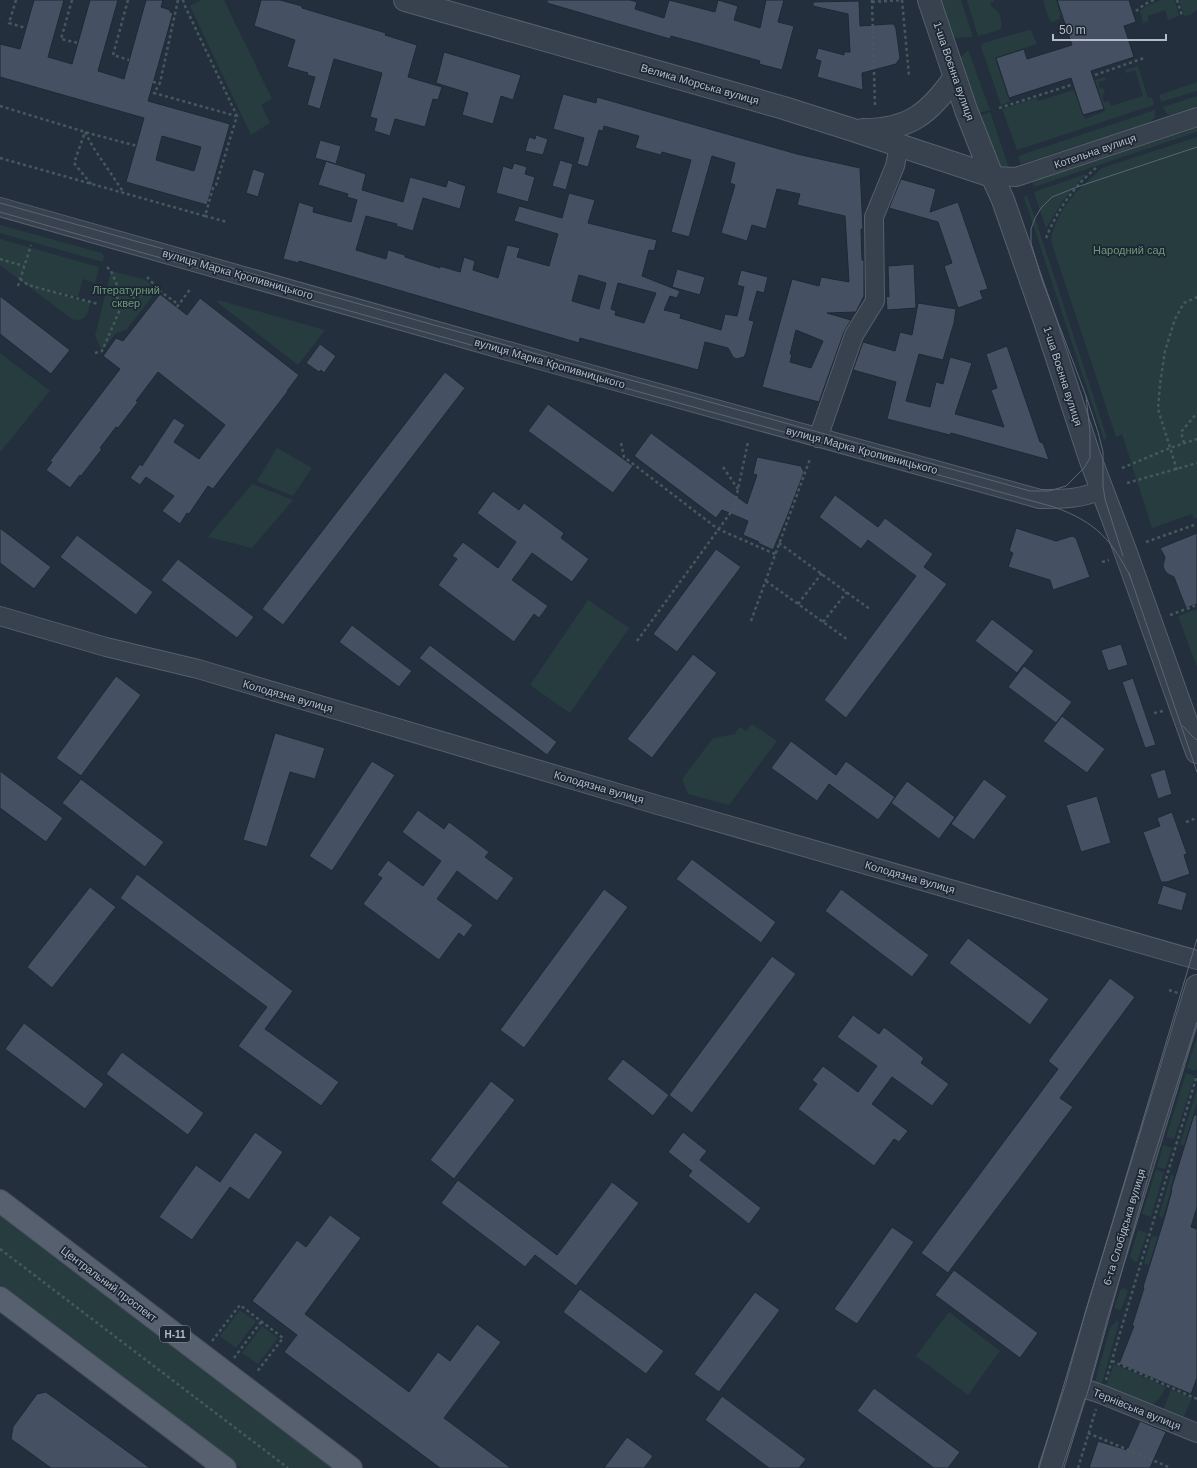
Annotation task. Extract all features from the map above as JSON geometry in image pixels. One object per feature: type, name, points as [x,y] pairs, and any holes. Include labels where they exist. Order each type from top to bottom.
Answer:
[{"type":"main road","name":"Центральний проспект","points":[[0,1201],[351,1468]]},
{"type":"main road","points":[[0,1298],[224,1468]]},
{"type":"street","name":"Велика Морська вулиця","points":[[405,0],[853,130],[992,176]]},
{"type":"street","name":"1-ша Воєнна вулиця","points":[[929,0],[955,77],[992,176],[1003,200],[1102,490],[1197,752]]},
{"type":"street","points":[[853,130],[885,129],[912,120],[938,101],[955,77]]},
{"type":"street","name":"Котельна вулиця","points":[[992,176],[1016,177],[1197,117]]},
{"type":"street","points":[[818,438],[854,335],[876,301],[874,216],[895,166],[899,146]]},
{"type":"street","name":"вулиця Марка Кропивницького","points":[[0,207],[818,438],[1040,499],[1067,499],[1086,496],[1102,490]]},
{"type":"street","name":"Колодязна вулиця","points":[[0,616],[106,646],[198,669],[651,803],[1197,960]]},
{"type":"street","name":"6-та Слобідська вулиця","points":[[1050,1468],[1077,1386],[1197,986]]},
{"type":"street","name":"Тернівська вулиця","points":[[1077,1386],[1101,1394],[1197,1433]]},
{"type":"path","points":[[16,0],[9,24],[26,28]]},
{"type":"path","points":[[72,0],[61,39],[78,43]]},
{"type":"path","points":[[128,0],[113,55],[129,60]]},
{"type":"path","points":[[178,0],[160,83],[154,93],[237,116]]},
{"type":"path","points":[[183,0],[237,116],[205,216]]},
{"type":"path","points":[[875,108],[872,1],[902,0],[909,76]]},
{"type":"path","points":[[1136,11],[1145,4],[1154,0]]},
{"type":"path","points":[[1177,0],[1182,16]]},
{"type":"path","points":[[1095,75],[1144,58]]},
{"type":"path","points":[[153,82],[160,83]]},
{"type":"path","points":[[999,108],[1071,85]]},
{"type":"path","points":[[0,106],[137,146]]},
{"type":"path","points":[[85,132],[74,163],[91,184]]},
{"type":"path","points":[[85,132],[93,147],[124,193]]},
{"type":"path","points":[[0,158],[226,222]]},
{"type":"path","points":[[1046,238],[1053,221],[1061,208],[1084,178],[1096,168]]},
{"type":"path","points":[[18,286],[31,245]]},
{"type":"path","points":[[0,259],[24,266]]},
{"type":"path","points":[[107,266],[111,271],[120,292]]},
{"type":"path","points":[[147,277],[178,306],[191,288]]},
{"type":"path","points":[[20,279],[28,284],[98,304]]},
{"type":"path","points":[[121,307],[117,301],[117,297],[120,292],[124,290],[130,292],[134,296]]},
{"type":"path","points":[[134,296],[162,292]]},
{"type":"path","points":[[121,307],[131,305],[134,296]]},
{"type":"path","points":[[1177,470],[1158,409],[1165,351],[1175,319],[1184,303],[1197,297]]},
{"type":"path","points":[[95,353],[102,351],[121,307]]},
{"type":"path","points":[[1184,443],[1181,432],[1197,413]]},
{"type":"path","points":[[1122,468],[1170,448],[1197,439]]},
{"type":"path","points":[[637,641],[734,508],[748,442]]},
{"type":"path","points":[[621,443],[624,457],[718,529],[775,554]]},
{"type":"path","points":[[751,621],[810,459]]},
{"type":"path","points":[[1127,483],[1177,470],[1196,463]]},
{"type":"path","points":[[724,467],[738,489]]},
{"type":"path","points":[[1146,542],[1197,524]]},
{"type":"path","points":[[779,542],[871,610]]},
{"type":"path","points":[[798,604],[822,573]]},
{"type":"path","points":[[766,580],[848,640]]},
{"type":"path","points":[[823,622],[847,592]]},
{"type":"path","points":[[1170,615],[1197,605]]},
{"type":"path","points":[[1186,822],[1197,818]]},
{"type":"path","points":[[1078,1468],[1112,1361],[1197,1075]]},
{"type":"path","points":[[0,1249],[288,1468]]},
{"type":"path","points":[[210,1345],[240,1305],[282,1338],[253,1377]]},
{"type":"path","points":[[231,1361],[261,1322]]},
{"type":"path","points":[[1112,1361],[1197,1399]]},
{"type":"path","points":[[1088,1433],[1171,1468]]},
{"type":"green space","points":[[202,0],[224,0],[272,99],[261,105],[270,123],[251,135],[190,6]]},
{"type":"green space","points":[[938,0],[961,0],[973,37],[951,38]]},
{"type":"green space","points":[[967,0],[993,0],[994,2],[990,3],[999,15],[1001,28],[999,30],[978,36]]},
{"type":"green space","points":[[1043,0],[1056,0],[1061,15],[1059,16],[1060,19],[1052,22],[1049,19]]},
{"type":"green space","points":[[1161,0],[1175,0],[1179,16],[1168,20],[1165,10],[1148,16],[1148,21],[1143,23],[1140,11],[1146,6]]},
{"type":"green space","points":[[1179,0],[1197,0],[1197,10],[1190,15],[1184,16]]},
{"type":"green space","points":[[1031,30],[1037,44],[995,58],[1010,102],[1001,105],[981,47],[983,43]]},
{"type":"green space","points":[[968,50],[990,110],[979,113],[959,61]]},
{"type":"green space","points":[[1138,66],[1148,98],[1152,97],[1154,105],[1017,150],[1002,109],[1037,98],[1038,101],[1074,90],[1085,119],[1105,111],[1095,80],[1105,77],[1106,80],[1098,82],[1100,89],[1103,88],[1105,94],[1102,95],[1104,102],[1109,101],[1111,106],[1143,96],[1135,70],[1126,73],[1125,70]]},
{"type":"green space","points":[[1197,82],[1197,91],[1161,102],[1159,95]]},
{"type":"green space","points":[[1197,96],[1197,106],[1170,115],[1167,114],[1163,107]]},
{"type":"green space","points":[[1155,110],[1155,117],[1151,122],[1021,164],[1018,156]]},
{"type":"green space","points":[[990,112],[1009,168],[1002,169],[998,167],[980,116]]},
{"type":"green space","points":[[1197,128],[1197,132],[1034,187],[1032,182]]},
{"type":"green space","name":"Народний сад","points":[[1197,137],[1197,518],[1194,519],[1192,514],[1152,528],[1122,434],[1116,437],[1051,238],[1054,227],[1063,209],[1076,192],[1102,168]]},
{"type":"green space","points":[[1086,174],[1064,199],[1046,228],[1034,192]]},
{"type":"green space","points":[[1027,196],[1107,438],[1104,440],[1024,197]]},
{"type":"green space","points":[[0,225],[102,253],[104,256],[103,262],[0,233]]},
{"type":"green space","points":[[0,239],[99,267],[95,283],[83,279],[78,297],[58,292],[58,294],[90,303],[85,317],[80,320],[72,319],[0,265]]},
{"type":"green space","name":"Літературний сквер","points":[[111,271],[143,279],[147,281],[156,292],[127,329],[115,334],[102,351],[95,336]]},
{"type":"green space","points":[[218,300],[325,330],[298,365],[217,302]]},
{"type":"green space","points":[[0,353],[50,391],[0,452]]},
{"type":"green space","points":[[277,448],[312,468],[293,496],[257,481]]},
{"type":"green space","points":[[252,484],[293,500],[252,548],[208,537]]},
{"type":"green space","points":[[588,600],[629,628],[570,713],[530,685]]},
{"type":"green space","points":[[1197,609],[1197,667],[1178,616]]},
{"type":"green space","points":[[752,724],[777,741],[729,805],[688,794],[682,779],[713,738],[735,734],[739,727],[746,731]]},
{"type":"green space","points":[[1197,1038],[1197,1067],[1196,1071],[1187,1068]]},
{"type":"green space","points":[[1186,1073],[1195,1076],[1174,1139],[1166,1137]]},
{"type":"green space","points":[[1197,1089],[1197,1103],[1184,1146],[1180,1144]]},
{"type":"green space","points":[[1163,1145],[1172,1148],[1165,1169],[1157,1167]]},
{"type":"green space","points":[[1156,1170],[1164,1172],[1151,1217],[1142,1214]]},
{"type":"green space","points":[[1171,1175],[1174,1176],[1163,1217],[1159,1216]]},
{"type":"green space","points":[[0,1214],[334,1468],[241,1468],[0,1285]]},
{"type":"green space","points":[[1138,1230],[1147,1233],[1137,1262],[1133,1261],[1130,1256]]},
{"type":"green space","points":[[1152,1236],[1158,1237],[1149,1265],[1144,1263]]},
{"type":"green space","points":[[1123,1288],[1128,1291],[1121,1310],[1116,1309],[1115,1306],[1120,1290]]},
{"type":"green space","points":[[240,1310],[256,1321],[236,1348],[220,1336]]},
{"type":"green space","points":[[949,1312],[1000,1351],[968,1395],[916,1356]]},
{"type":"green space","points":[[1116,1321],[1119,1322],[1102,1383],[1099,1385],[1095,1382],[1110,1328]]},
{"type":"green space","points":[[262,1326],[278,1338],[258,1364],[242,1353]]},
{"type":"green space","points":[[1114,1364],[1166,1387],[1161,1396],[1157,1401],[1148,1407],[1105,1388]]},
{"type":"green space","points":[[1171,1389],[1192,1398],[1182,1421],[1162,1413]]},
{"type":"building","points":[[34,0],[64,0],[48,57],[72,64],[90,0],[118,0],[98,71],[124,79],[146,0],[163,0],[161,7],[170,10],[170,12],[173,13],[148,101],[230,124],[207,205],[126,182],[144,118],[0,77],[0,44],[20,49]],"holes":[[[162,136],[201,147],[194,171],[156,160]]]},
{"type":"building","points":[[261,0],[280,0],[302,6],[302,8],[386,33],[385,35],[417,45],[408,77],[442,87],[438,100],[433,99],[425,127],[395,119],[390,136],[374,131],[377,119],[370,117],[382,73],[334,59],[320,109],[307,105],[315,77],[307,75],[308,73],[287,67],[295,40],[254,26]]},
{"type":"building","points":[[547,0],[630,0],[637,2],[635,9],[664,18],[669,0],[715,12],[718,0],[738,6],[734,20],[760,28],[766,0],[784,0],[778,22],[794,26],[782,70],[759,64],[760,61],[697,43],[671,36],[670,39],[547,3]]},
{"type":"building","points":[[1057,0],[1129,0],[1136,22],[1124,26],[1134,57],[1091,71],[1104,109],[1083,115],[1071,78],[1009,98],[996,58],[1024,49],[1027,59],[1072,45]]},
{"type":"building","points":[[859,1],[860,26],[894,24],[900,58],[896,64],[862,73],[863,90],[817,77],[821,61],[815,59],[818,48],[844,55],[844,52],[850,52],[848,14],[813,6],[813,2]]},
{"type":"building","points":[[444,52],[521,75],[513,100],[501,96],[493,124],[462,115],[468,93],[436,83]]},
{"type":"building","points":[[563,94],[596,103],[597,97],[797,154],[860,168],[864,296],[856,312],[827,313],[851,320],[844,332],[819,402],[762,387],[792,279],[819,286],[821,277],[849,282],[845,216],[797,205],[800,194],[777,189],[766,229],[752,225],[747,241],[721,233],[735,185],[730,183],[735,163],[712,156],[689,237],[671,232],[691,160],[662,152],[661,155],[635,148],[639,136],[604,126],[603,131],[599,130],[588,167],[577,164],[584,138],[553,129]],"holes":[[[796,330],[823,341],[811,368],[790,362],[792,354],[790,354]]]},
{"type":"building","points":[[536,135],[548,139],[543,155],[525,151],[529,137],[535,139]]},
{"type":"building","points":[[320,140],[341,146],[336,164],[315,158]]},
{"type":"building","points":[[560,160],[573,164],[566,190],[552,186]]},
{"type":"building","points":[[326,161],[366,174],[362,190],[403,202],[410,177],[446,187],[448,180],[466,186],[460,209],[423,198],[413,231],[396,226],[397,224],[366,216],[356,250],[386,259],[388,250],[440,268],[440,266],[460,272],[464,257],[475,261],[473,270],[498,278],[507,245],[520,248],[517,257],[549,266],[558,234],[514,221],[519,206],[562,218],[569,193],[595,200],[588,223],[657,240],[654,251],[649,250],[642,276],[680,291],[677,298],[670,296],[664,310],[681,314],[680,318],[721,330],[725,314],[737,316],[744,287],[737,285],[741,270],[768,277],[764,293],[757,291],[749,320],[754,321],[746,353],[744,357],[736,359],[733,357],[728,348],[705,342],[698,370],[580,338],[579,343],[299,261],[299,263],[283,259],[299,202],[314,207],[313,212],[351,222],[357,200],[347,197],[348,194],[318,185]],"holes":[[[579,275],[606,283],[599,309],[572,301]],[[618,283],[656,293],[644,323],[615,315],[616,311],[611,309]]]},
{"type":"building","points":[[514,163],[527,167],[525,174],[535,177],[528,202],[496,193],[503,166],[512,169]]},
{"type":"building","points":[[253,169],[265,173],[258,197],[246,193]]},
{"type":"building","points":[[901,179],[936,189],[930,212],[958,202],[988,289],[980,291],[983,299],[958,308],[944,266],[952,263],[938,222],[889,208]]},
{"type":"building","points":[[914,264],[916,308],[887,310],[886,296],[889,297],[888,266]]},
{"type":"building","points":[[677,269],[705,277],[700,295],[672,287]]},
{"type":"building","points":[[160,294],[187,315],[200,298],[299,375],[213,489],[208,486],[189,514],[187,513],[180,524],[162,511],[174,496],[146,477],[140,485],[130,478],[140,464],[142,466],[174,418],[185,425],[174,442],[199,459],[225,425],[158,372],[136,401],[138,402],[118,428],[116,427],[100,448],[102,449],[70,488],[46,470],[52,462],[50,461],[120,369],[103,356],[116,338],[123,341]]},
{"type":"building","points":[[0,296],[70,350],[51,374],[0,334]]},
{"type":"building","points":[[918,303],[956,309],[954,323],[943,360],[919,354],[906,401],[930,407],[936,382],[943,384],[950,357],[972,363],[955,414],[1004,427],[991,390],[997,388],[986,354],[1007,346],[1040,442],[1043,443],[1049,460],[951,433],[950,435],[887,419],[896,382],[853,370],[863,342],[895,351],[900,332],[912,335]]},
{"type":"building","points":[[320,344],[336,356],[324,373],[321,370],[319,372],[306,363]]},
{"type":"building","points":[[445,372],[465,388],[283,625],[262,609]]},
{"type":"building","points":[[548,404],[633,466],[613,493],[528,431]]},
{"type":"building","points":[[651,433],[747,504],[757,475],[753,474],[757,457],[801,466],[804,472],[773,550],[743,535],[748,521],[722,510],[716,518],[634,456]]},
{"type":"building","points":[[493,491],[519,510],[524,503],[564,533],[561,538],[589,559],[572,582],[532,553],[512,580],[548,606],[539,618],[534,614],[514,642],[438,585],[457,559],[452,556],[463,542],[498,568],[516,542],[477,513]]},
{"type":"building","points":[[835,495],[878,527],[885,518],[933,554],[924,567],[947,584],[846,718],[824,700],[916,576],[868,540],[861,549],[819,517]]},
{"type":"building","points":[[0,528],[51,567],[34,589],[0,563]]},
{"type":"building","points":[[1016,528],[1056,541],[1072,536],[1076,538],[1090,577],[1053,590],[1050,580],[1008,567],[1013,553],[1009,551]]},
{"type":"building","points":[[1197,533],[1197,604],[1186,608],[1174,577],[1165,571],[1163,566],[1165,557],[1160,548]]},
{"type":"building","points":[[77,535],[153,592],[136,615],[60,557]]},
{"type":"building","points":[[716,549],[741,567],[677,652],[653,634]]},
{"type":"building","points":[[178,559],[254,617],[237,638],[161,580]]},
{"type":"building","points":[[992,619],[1034,651],[1017,673],[975,641]]},
{"type":"building","points":[[352,625],[412,671],[399,687],[339,642]]},
{"type":"building","points":[[1121,644],[1128,665],[1108,671],[1101,650]]},
{"type":"building","points":[[430,645],[557,742],[547,755],[419,658]]},
{"type":"building","points":[[693,654],[717,673],[652,758],[627,739]]},
{"type":"building","points":[[1024,666],[1072,702],[1056,723],[1008,687]]},
{"type":"building","points":[[116,676],[141,695],[81,776],[56,758]]},
{"type":"building","points":[[1133,678],[1156,745],[1145,748],[1122,682]]},
{"type":"building","points":[[1062,716],[1105,749],[1087,773],[1043,741]]},
{"type":"building","points":[[275,733],[325,748],[315,779],[290,772],[267,847],[243,840]]},
{"type":"building","points":[[791,741],[836,775],[846,761],[895,797],[878,820],[829,784],[817,801],[771,768]]},
{"type":"building","points":[[372,761],[395,775],[332,871],[309,856]]},
{"type":"building","points":[[1165,769],[1172,794],[1158,799],[1150,774]]},
{"type":"building","points":[[0,771],[63,818],[46,842],[0,808]]},
{"type":"building","points":[[81,779],[164,842],[145,867],[62,803]]},
{"type":"building","points":[[984,779],[1007,796],[974,840],[951,824]]},
{"type":"building","points":[[907,781],[955,817],[939,839],[891,803]]},
{"type":"building","points":[[1097,796],[1111,843],[1081,852],[1066,805]]},
{"type":"building","points":[[418,810],[444,829],[449,822],[489,852],[485,857],[514,878],[497,901],[457,871],[437,899],[473,925],[464,937],[459,933],[439,960],[363,904],[382,878],[377,875],[388,860],[423,886],[441,861],[402,832]]},
{"type":"building","points":[[1172,812],[1187,854],[1184,855],[1190,874],[1167,882],[1161,882],[1143,832],[1160,826],[1157,818]]},
{"type":"building","points":[[692,859],[776,922],[761,943],[676,879]]},
{"type":"building","points":[[137,874],[293,991],[265,1029],[339,1082],[321,1106],[238,1046],[267,1007],[120,898]]},
{"type":"building","points":[[1163,885],[1187,893],[1182,911],[1157,904]]},
{"type":"building","points":[[90,887],[116,907],[52,988],[27,967]]},
{"type":"building","points":[[604,889],[628,907],[524,1048],[500,1030]]},
{"type":"building","points":[[841,889],[929,955],[912,977],[825,911]]},
{"type":"building","points":[[968,938],[1049,999],[1030,1025],[949,963]]},
{"type":"building","points":[[772,956],[796,974],[692,1113],[669,1095]]},
{"type":"building","points":[[1110,978],[1135,997],[1060,1098],[1073,1107],[948,1273],[921,1253],[1058,1069],[1048,1061]]},
{"type":"building","points":[[853,1015],[879,1034],[884,1027],[924,1058],[921,1063],[949,1084],[932,1106],[892,1077],[872,1104],[908,1131],[899,1142],[894,1139],[874,1166],[798,1109],[817,1084],[812,1080],[823,1066],[858,1092],[877,1066],[837,1037]]},
{"type":"building","points":[[24,1023],[104,1084],[85,1109],[5,1049]]},
{"type":"building","points":[[122,1052],[204,1113],[188,1135],[106,1074]]},
{"type":"building","points":[[623,1059],[669,1095],[653,1116],[607,1079]]},
{"type":"building","points":[[491,1081],[515,1100],[454,1179],[430,1160]]},
{"type":"building","points":[[1194,1115],[1197,1115],[1197,1207],[1191,1227],[1197,1229],[1197,1378],[1191,1394],[1119,1364],[1134,1326],[1132,1326],[1144,1288],[1143,1287]]},
{"type":"building","points":[[255,1132],[283,1152],[249,1200],[230,1187],[192,1240],[159,1217],[196,1165],[220,1182]]},
{"type":"building","points":[[683,1132],[707,1151],[700,1160],[761,1208],[749,1224],[688,1176],[692,1171],[668,1152]]},
{"type":"building","points":[[458,1180],[557,1255],[612,1182],[639,1203],[576,1286],[535,1255],[525,1267],[441,1203]]},
{"type":"building","points":[[330,1215],[361,1238],[305,1314],[409,1392],[438,1352],[450,1361],[477,1324],[501,1342],[444,1418],[511,1468],[440,1468],[284,1352],[297,1335],[252,1301],[297,1240],[306,1247]]},
{"type":"building","points":[[892,1227],[914,1242],[857,1324],[834,1309]]},
{"type":"building","points":[[954,1270],[1038,1333],[1020,1358],[935,1295]]},
{"type":"building","points":[[580,1289],[664,1351],[646,1374],[563,1312]]},
{"type":"building","points":[[755,1292],[780,1310],[719,1392],[694,1374]]},
{"type":"building","points":[[874,1388],[960,1452],[948,1468],[934,1468],[857,1411]]},
{"type":"building","points":[[46,1392],[150,1468],[51,1468],[11,1439],[13,1427],[37,1394]]},
{"type":"building","points":[[722,1396],[806,1459],[799,1468],[769,1468],[705,1420]]},
{"type":"building","points":[[1140,1421],[1166,1432],[1150,1468],[1089,1468],[1098,1441],[1127,1450]]},
{"type":"building","points":[[627,1437],[653,1456],[644,1468],[604,1468]]},
{"type":"tram line","points":[[1123,556],[1105,499],[1103,486],[1103,452],[1098,432],[1042,280],[1031,243],[1031,229],[1041,208],[1052,197],[1077,187],[1197,147]]},
{"type":"tram line","points":[[0,203],[1030,491],[1049,491],[1066,486],[1084,468],[1090,458],[1090,432],[1086,396]]},
{"type":"tram line","points":[[0,212],[1054,507],[1081,519],[1101,534],[1117,553],[1131,578]]},
{"type":"tram line","points":[[1129,573],[1197,772]]},
{"type":"tram line","points":[[1183,726],[1197,740]]},
{"type":"tram line","points":[[1039,1468],[1197,939]]},
{"type":"tram line","points":[[1064,1468],[1092,1378],[1152,1163],[1197,1022]]}]
